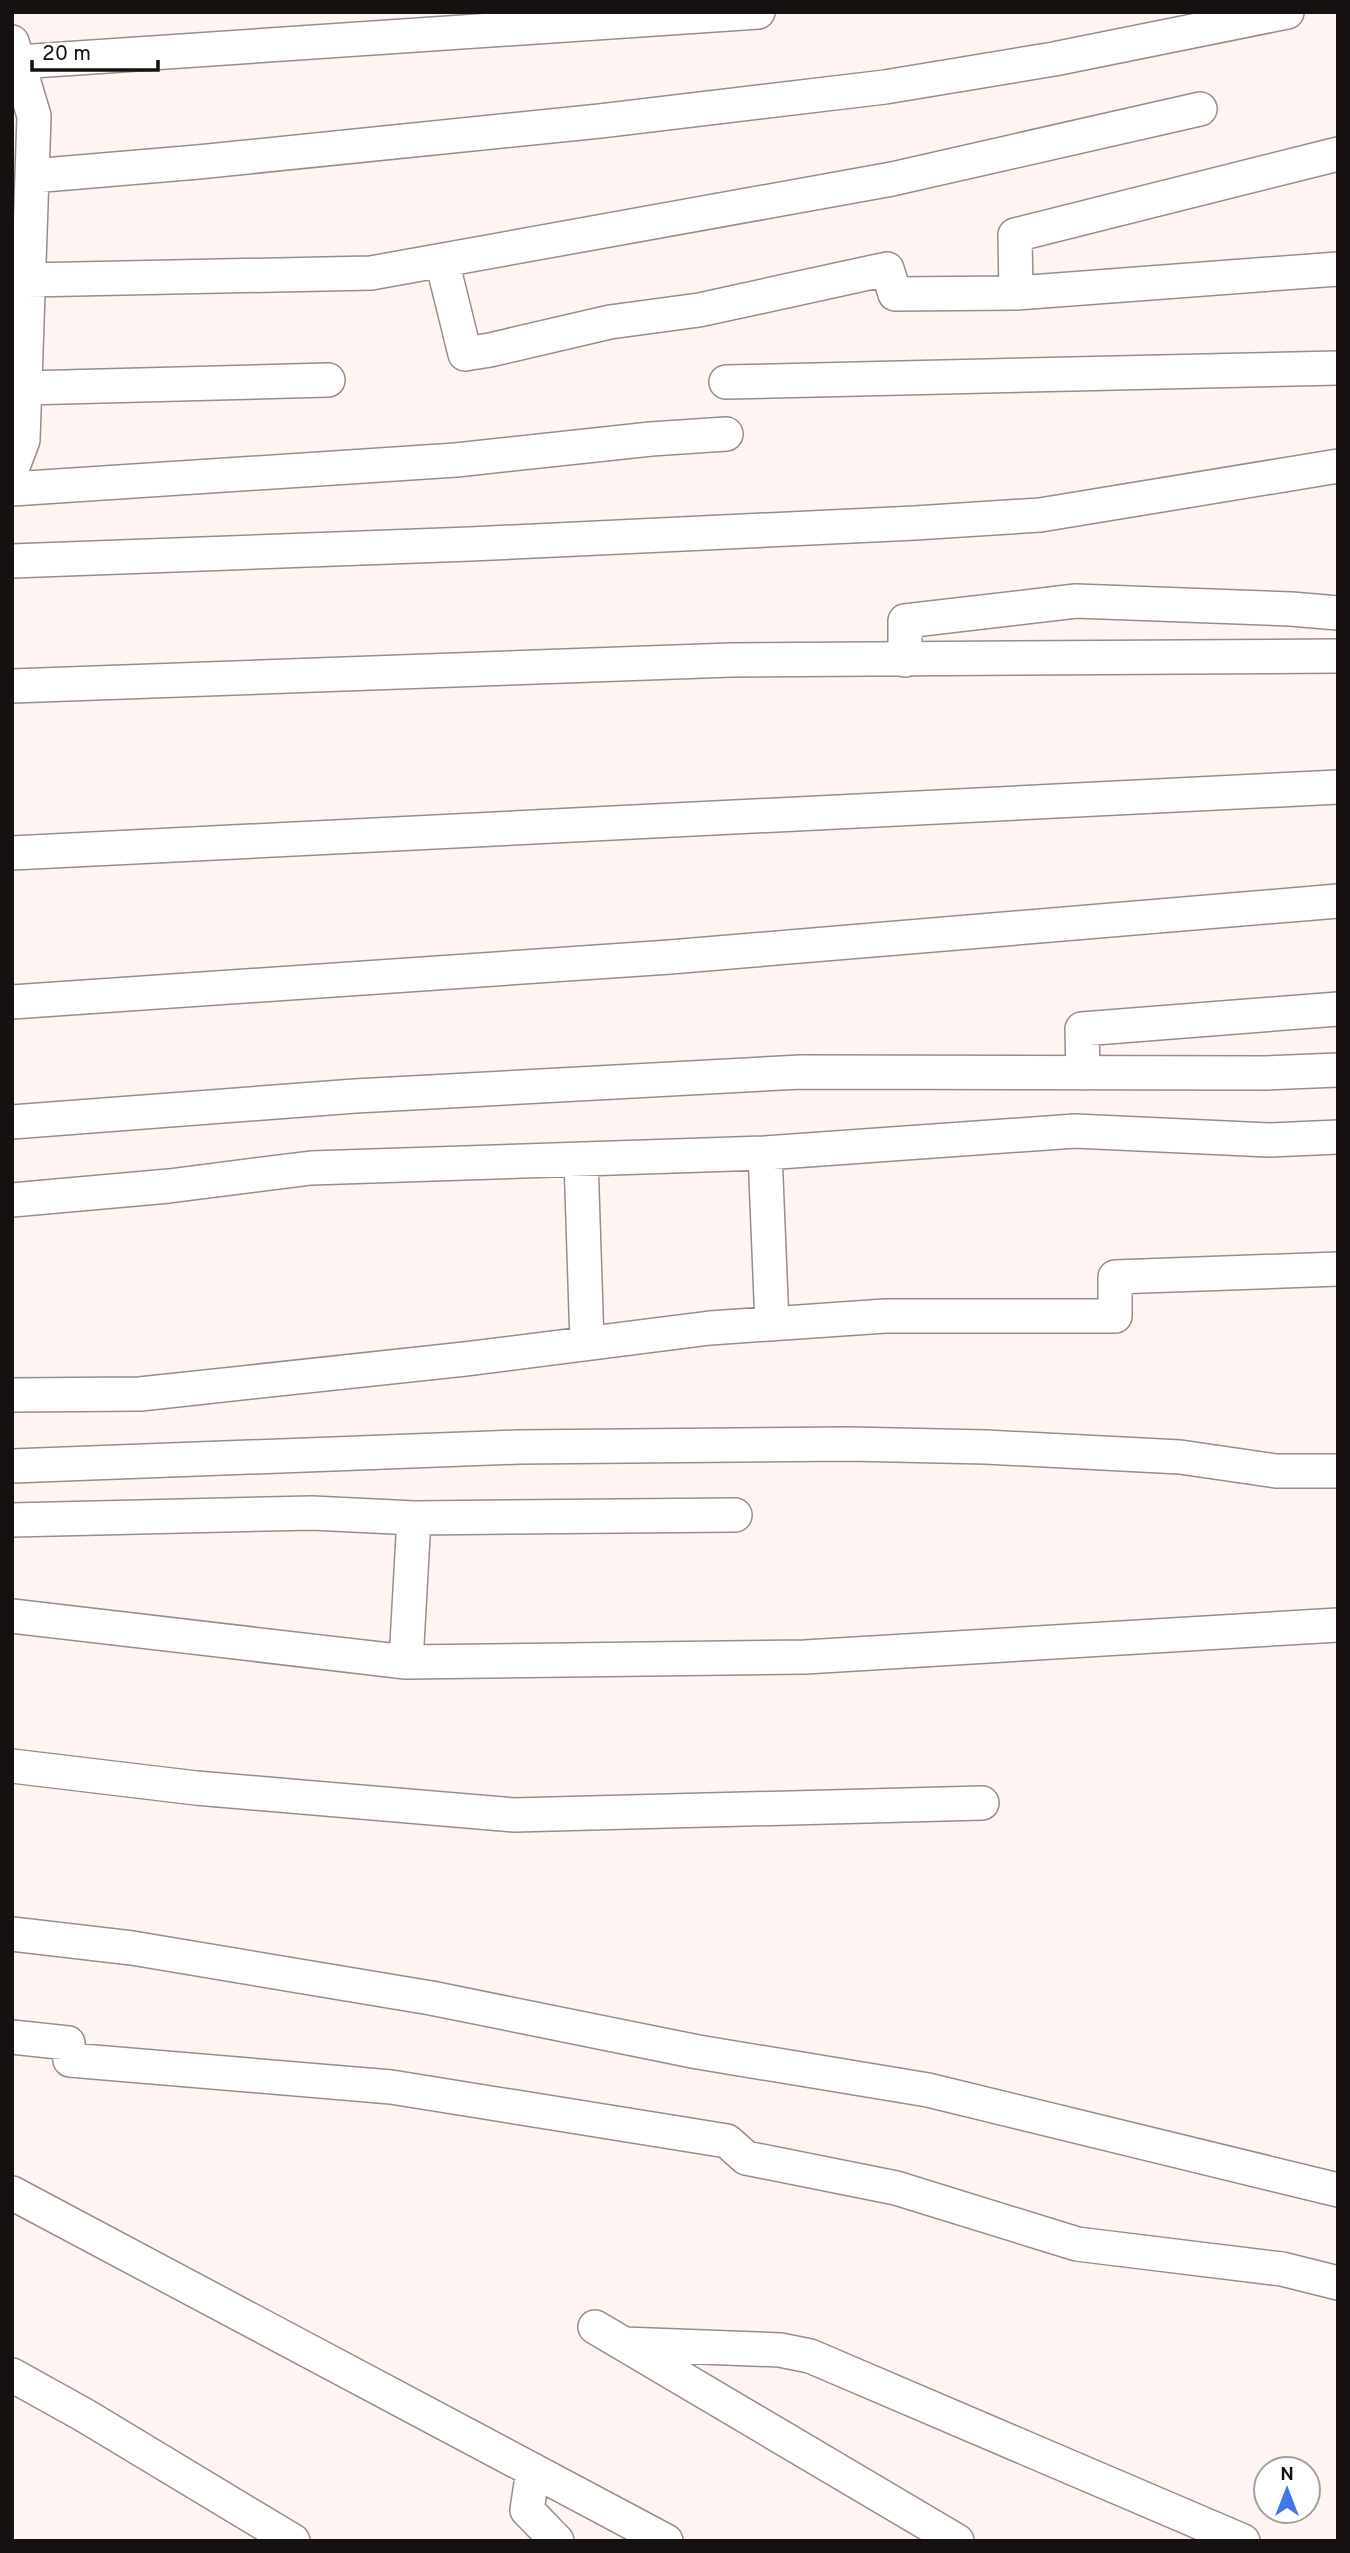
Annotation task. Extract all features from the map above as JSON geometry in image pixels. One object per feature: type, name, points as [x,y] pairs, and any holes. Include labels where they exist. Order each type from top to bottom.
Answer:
[{"type":"street","points":[[12,468],[23,440],[34,116],[15,52],[758,12]]},
{"type":"street","points":[[32,176],[573,124],[885,87],[1054,58],[1287,12]]},
{"type":"street","points":[[28,281],[371,274],[892,178],[1199,109]]},
{"type":"street","points":[[1016,293],[1015,235],[1338,153]]},
{"type":"street","points":[[442,261],[465,354],[610,322],[699,310],[887,269],[895,294],[1016,293],[1338,270]]},
{"type":"street","points":[[726,382],[1338,368]]},
{"type":"street","points":[[25,388],[328,380]]},
{"type":"street","points":[[12,489],[456,460],[650,439],[726,434]]},
{"type":"street","points":[[12,561],[470,544],[1026,516],[1338,466]]},
{"type":"street","points":[[905,660],[905,621],[1076,601],[1338,613]]},
{"type":"street","points":[[12,686],[731,660],[1338,656]]},
{"type":"street","points":[[12,853],[1338,787]]},
{"type":"street","points":[[12,1002],[670,957],[1338,901]]},
{"type":"street","points":[[1083,1073],[1082,1028],[1338,1009]]},
{"type":"street","points":[[12,1122],[355,1096],[801,1072],[1266,1073],[1338,1070]]},
{"type":"street","points":[[12,1200],[169,1186],[311,1168],[765,1153],[1075,1131],[1269,1140],[1338,1137]]},
{"type":"street","points":[[765,1153],[772,1324]]},
{"type":"street","points":[[581,1159],[587,1343]]},
{"type":"street","points":[[12,1395],[140,1394],[710,1328],[885,1316],[1115,1316],[1115,1277],[1338,1269]]},
{"type":"street","points":[[12,1466],[519,1447],[849,1444],[986,1447],[1180,1457],[1276,1471],[1338,1471]]},
{"type":"street","points":[[12,1520],[312,1513],[414,1518],[735,1515]]},
{"type":"street","points":[[406,1661],[414,1518]]},
{"type":"street","points":[[12,1616],[406,1661],[805,1657],[1338,1625]]},
{"type":"street","points":[[12,1766],[196,1788],[514,1815],[982,1803]]},
{"type":"street","points":[[12,1934],[132,1948],[431,1998],[698,2052],[928,2090],[1338,2190]]},
{"type":"street","points":[[12,2037],[68,2043],[70,2060],[391,2087],[727,2141],[746,2158],[896,2188],[1077,2244],[1282,2269],[1338,2283]]},
{"type":"street","points":[[12,2193],[666,2541]]},
{"type":"street","points":[[594,2327],[957,2541]]},
{"type":"street","points":[[624,2344],[780,2350],[810,2356],[1243,2541]]},
{"type":"street","points":[[12,2375],[84,2414],[293,2541]]},
{"type":"street","points":[[533,2470],[527,2510],[557,2541]]}]
